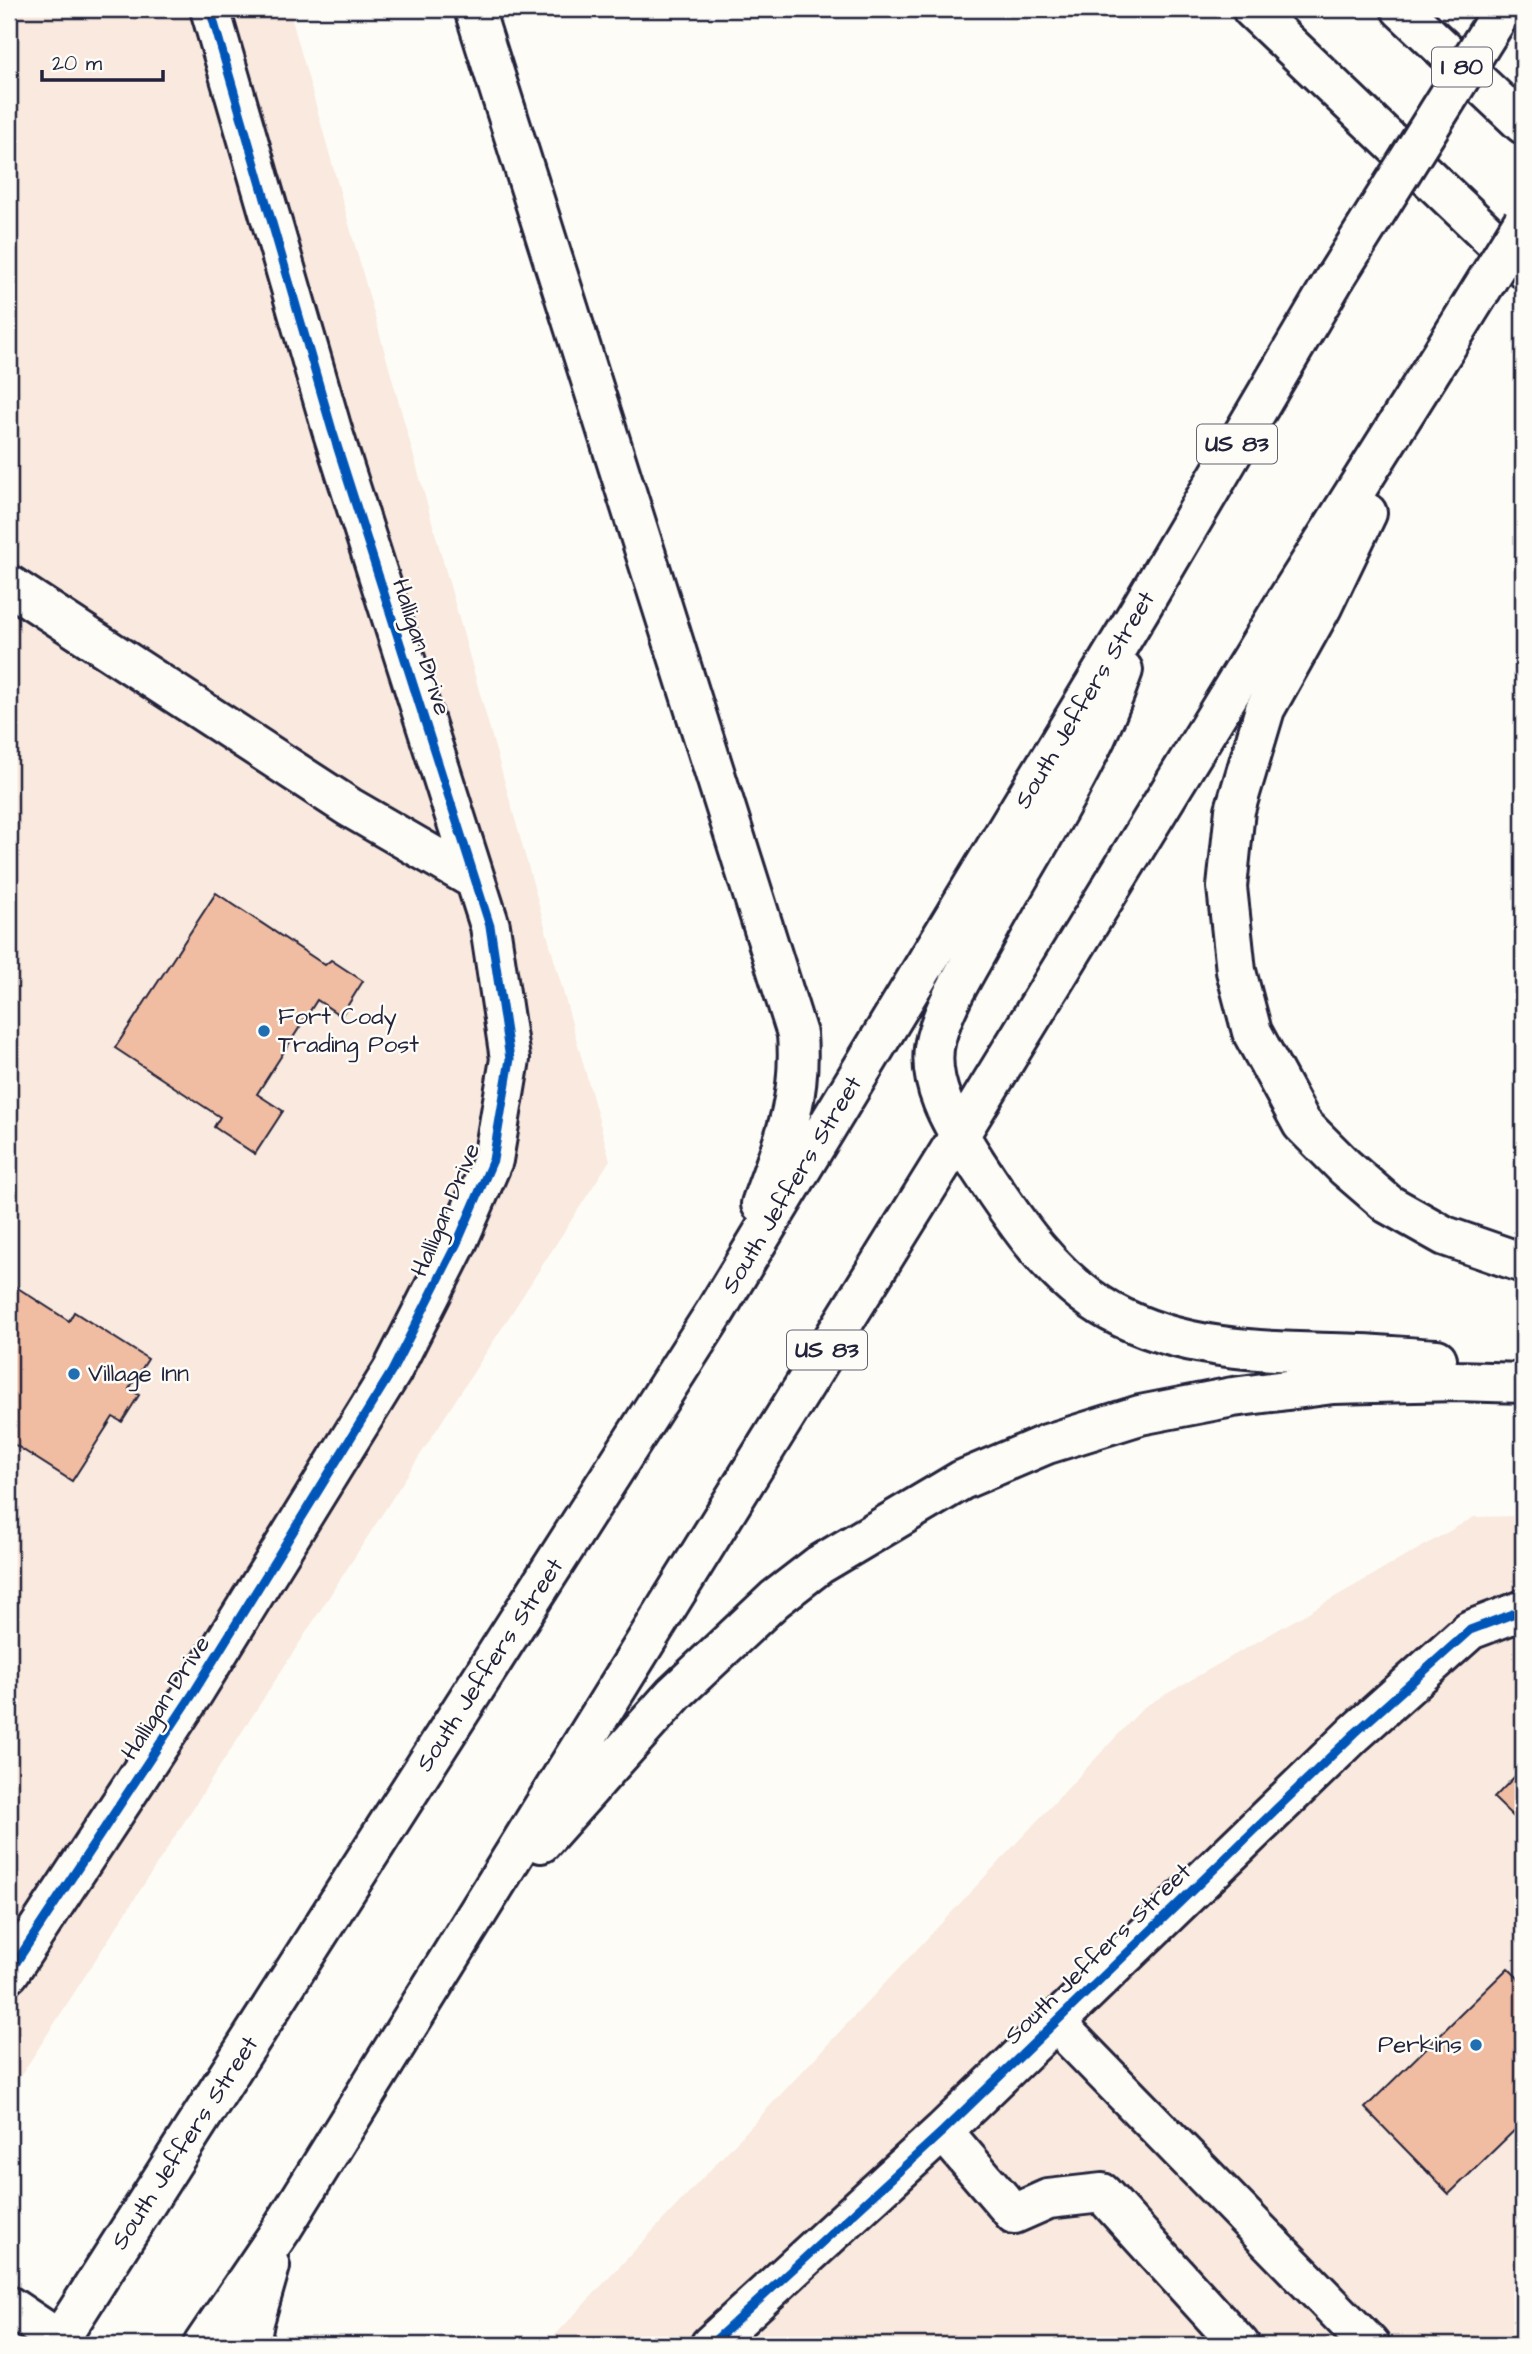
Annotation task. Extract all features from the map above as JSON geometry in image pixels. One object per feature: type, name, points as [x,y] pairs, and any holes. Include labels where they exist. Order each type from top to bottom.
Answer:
[{"type":"main road","name":"Halligan Drive","points":[[9,1973],[194,1692],[377,1395],[457,1243],[493,1160],[510,1059],[490,926],[332,430],[210,9]]},
{"type":"main road","points":[[474,9],[797,1034],[798,1086],[792,1115],[756,1218],[715,1312]]},
{"type":"main road","points":[[1252,9],[1523,268]]},
{"type":"main road","name":"I 80","points":[[1401,9],[1523,124]]},
{"type":"main road","name":"South Jeffers Street","points":[[61,2343],[715,1312],[1139,611],[1335,278],[1503,9]]},
{"type":"main road","name":"US 83","points":[[203,2345],[284,2227],[1523,222]]},
{"type":"main road","points":[[1444,350],[1322,607],[1265,709],[1235,810],[1227,887],[1236,971],[1252,1032],[1302,1124],[1345,1167],[1388,1204],[1445,1236],[1523,1263]]},
{"type":"main road","points":[[9,585],[349,807],[475,880]]},
{"type":"main road","points":[[1139,611],[1131,647],[1097,739],[1072,788],[1010,890],[950,1001],[936,1040],[934,1059],[940,1095],[959,1136],[1020,1229],[1051,1263],[1092,1299],[1134,1324],[1213,1345],[1279,1352],[1433,1359],[1523,1359]]},
{"type":"main road","points":[[472,1921],[674,1694],[775,1599],[819,1565],[962,1480],[1047,1444],[1140,1415],[1233,1397],[1333,1384],[1456,1381],[1523,1383]]},
{"type":"main road","name":"South Jeffers Street","points":[[710,2345],[943,2131],[1355,1733],[1470,1630],[1523,1610]]},
{"type":"main road","points":[[1055,2022],[1370,2345]]},
{"type":"main road","points":[[943,2131],[1014,2214],[1048,2199],[1102,2193],[1240,2345]]},
{"type":"main road","points":[[250,2345],[257,2310],[284,2227]]},
{"type":"main road","points":[[9,2306],[61,2343]]},
{"type":"shaded area","points":[[9,9],[289,9],[610,1160],[9,2094]]},
{"type":"shaded area","points":[[1523,1516],[1523,2345],[546,2345],[1144,1707],[1474,1517]]},
{"type":"building","points":[[216,893],[325,965],[331,960],[363,981],[341,1016],[317,1000],[257,1094],[283,1111],[255,1154],[214,1127],[220,1117],[115,1048]]},
{"type":"building","name":"Village Inn","points":[[10,1283],[69,1321],[74,1312],[148,1359],[129,1389],[139,1395],[122,1422],[113,1417],[72,1481],[9,1441]]},
{"type":"building","points":[[1523,1768],[1523,1826],[1494,1798]]},
{"type":"building","name":"Perkins","points":[[1508,1968],[1523,1983],[1523,2122],[1449,2194],[1365,2108]]},
{"type":"cycle path","points":[[9,1973],[194,1692],[392,1371],[457,1243],[493,1160],[510,1059],[490,926],[332,430],[210,9]]},
{"type":"cycle path","points":[[710,2345],[943,2131],[1355,1733],[1470,1630],[1523,1610]]},
{"type":"place","name":"Fort Cody Trading Post","points":[[264,1031]]},
{"type":"place","name":"Village Inn","points":[[74,1374]]},
{"type":"place","name":"Perkins","points":[[1476,2045]]}]
